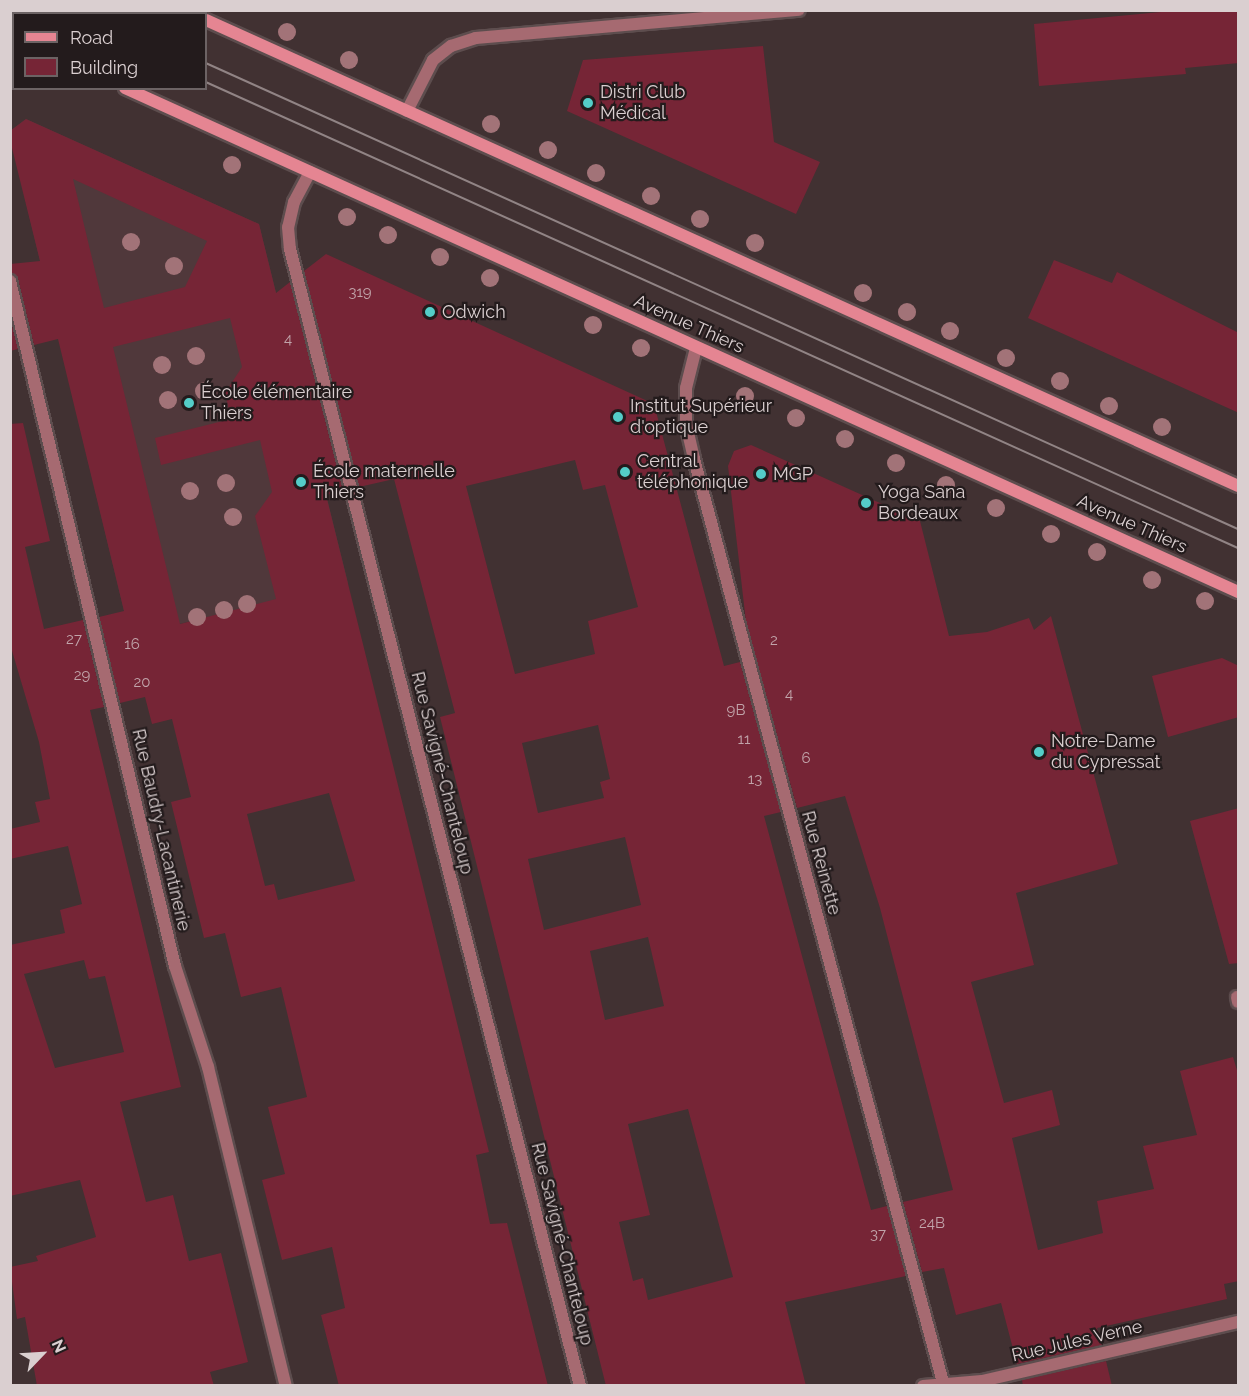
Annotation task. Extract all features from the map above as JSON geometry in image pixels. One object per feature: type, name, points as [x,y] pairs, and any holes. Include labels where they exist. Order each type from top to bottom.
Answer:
[{"type":"main road","points":[[207,20],[1239,486]]},
{"type":"main road","name":"Avenue Thiers","points":[[129,90],[696,348],[1239,591]]},
{"type":"street","points":[[407,111],[433,60],[451,46],[502,33],[644,16],[798,10]]},
{"type":"street","name":"Rue Savigné-Chanteloup","points":[[310,172],[294,202],[288,227],[290,249],[580,1386]]},
{"type":"street","name":"Rue Baudry-Lacantinerie","points":[[10,281],[175,966],[208,1067],[286,1386]]},
{"type":"street","name":"Rue Reinette","points":[[696,348],[686,388],[686,424],[694,459],[944,1385]]},
{"type":"street","name":"Rue Jules Verne","points":[[923,1386],[982,1381],[1239,1322]]},
{"type":"shaded area","name":"École élémentaire Thiers","points":[[26,119],[259,224],[348,583],[130,636],[11,140],[10,131]]},
{"type":"building","points":[[1182,10],[1239,10],[1239,63],[1185,68],[1186,74],[1039,86],[1034,24]]},
{"type":"building","points":[[763,46],[774,142],[820,162],[796,214],[567,111],[583,60]]},
{"type":"building","points":[[26,119],[259,224],[276,293],[290,282],[343,491],[326,495],[489,1152],[476,1155],[490,1224],[507,1223],[548,1386],[339,1386],[321,1315],[345,1308],[332,1247],[282,1260],[262,1180],[285,1174],[268,1107],[307,1097],[281,987],[241,997],[225,933],[204,938],[171,802],[191,797],[172,719],[152,724],[145,697],[120,703],[99,617],[124,611],[58,339],[34,345],[18,279],[10,273],[10,264],[40,261],[10,140],[10,131]],"holes":[[[73,179],[207,241],[185,287],[104,308]],[[230,318],[242,367],[225,393],[231,419],[155,438],[161,465],[260,440],[272,492],[255,516],[276,599],[180,624],[113,347]],[[329,793],[355,881],[278,900],[274,884],[265,886],[247,814]]]},
{"type":"building","points":[[326,254],[654,404],[724,666],[740,662],[781,812],[764,816],[871,1210],[887,1206],[906,1276],[785,1302],[806,1386],[606,1386],[440,717],[455,713],[394,479],[359,487],[304,271]],"holes":[[[575,460],[583,490],[605,485],[638,607],[588,621],[595,654],[515,674],[466,486]],[[598,725],[610,779],[600,782],[604,798],[538,813],[522,743]],[[625,837],[641,905],[544,930],[528,859]],[[648,937],[664,1006],[605,1020],[590,951]],[[688,1109],[733,1277],[648,1300],[643,1278],[633,1281],[619,1222],[650,1215],[628,1124]]]},
{"type":"building","points":[[1054,260],[1112,283],[1117,272],[1239,333],[1239,413],[1028,318]]},
{"type":"building","points":[[10,318],[18,349],[10,351]]},
{"type":"building","points":[[23,423],[50,541],[25,547],[44,629],[83,620],[104,707],[90,710],[181,1087],[120,1102],[146,1202],[173,1195],[189,1261],[221,1253],[248,1362],[210,1372],[214,1386],[37,1386],[25,1317],[17,1319],[10,1267],[38,1261],[36,1256],[96,1237],[80,1180],[10,1196],[10,945],[65,933],[60,910],[82,904],[68,846],[10,859],[10,829],[40,822],[35,802],[50,799],[39,742],[10,644],[10,424]],"holes":[[[84,960],[89,979],[105,976],[124,1052],[55,1068],[24,974]]]},
{"type":"building","points":[[751,445],[920,521],[949,636],[987,632],[1029,618],[1034,630],[1051,616],[1118,864],[1016,893],[1034,965],[971,982],[1004,1103],[1052,1090],[1060,1125],[1012,1138],[1038,1250],[1103,1233],[1097,1201],[1154,1189],[1143,1146],[1197,1135],[1180,1071],[1233,1057],[1239,1077],[1239,1281],[1224,1284],[1227,1299],[1097,1328],[1102,1345],[1017,1364],[1001,1303],[956,1315],[944,1268],[922,1272],[903,1202],[953,1190],[880,908],[845,796],[797,808],[746,622],[728,466],[734,451]]},
{"type":"building","points":[[1222,658],[1239,666],[1239,717],[1168,737],[1152,676]]},
{"type":"building","points":[[1239,808],[1239,963],[1229,964],[1190,821]]},
{"type":"building","points":[[1106,1361],[1112,1386],[1023,1386],[1022,1380]]},
{"type":"tram line","points":[[47,10],[50,12]]},
{"type":"tram line","points":[[207,63],[1238,529]]},
{"type":"tram line","points":[[207,82],[1238,548]]},
{"type":"place","name":"Distri Club Médical","points":[[588,103]]},
{"type":"place","name":"Odwich","points":[[430,312]]},
{"type":"place","name":"École élémentaire Thiers","points":[[189,403]]},
{"type":"place","name":"Institut Supérieur d'optique","points":[[618,417]]},
{"type":"place","name":"Central téléphonique","points":[[625,472]]},
{"type":"place","name":"MGP","points":[[761,474]]},
{"type":"place","name":"École maternelle Thiers","points":[[301,482]]},
{"type":"place","name":"Yoga Sana Bordeaux","points":[[866,503]]},
{"type":"place","name":"Notre-Dame du Cypressat","points":[[1039,752]]}]
